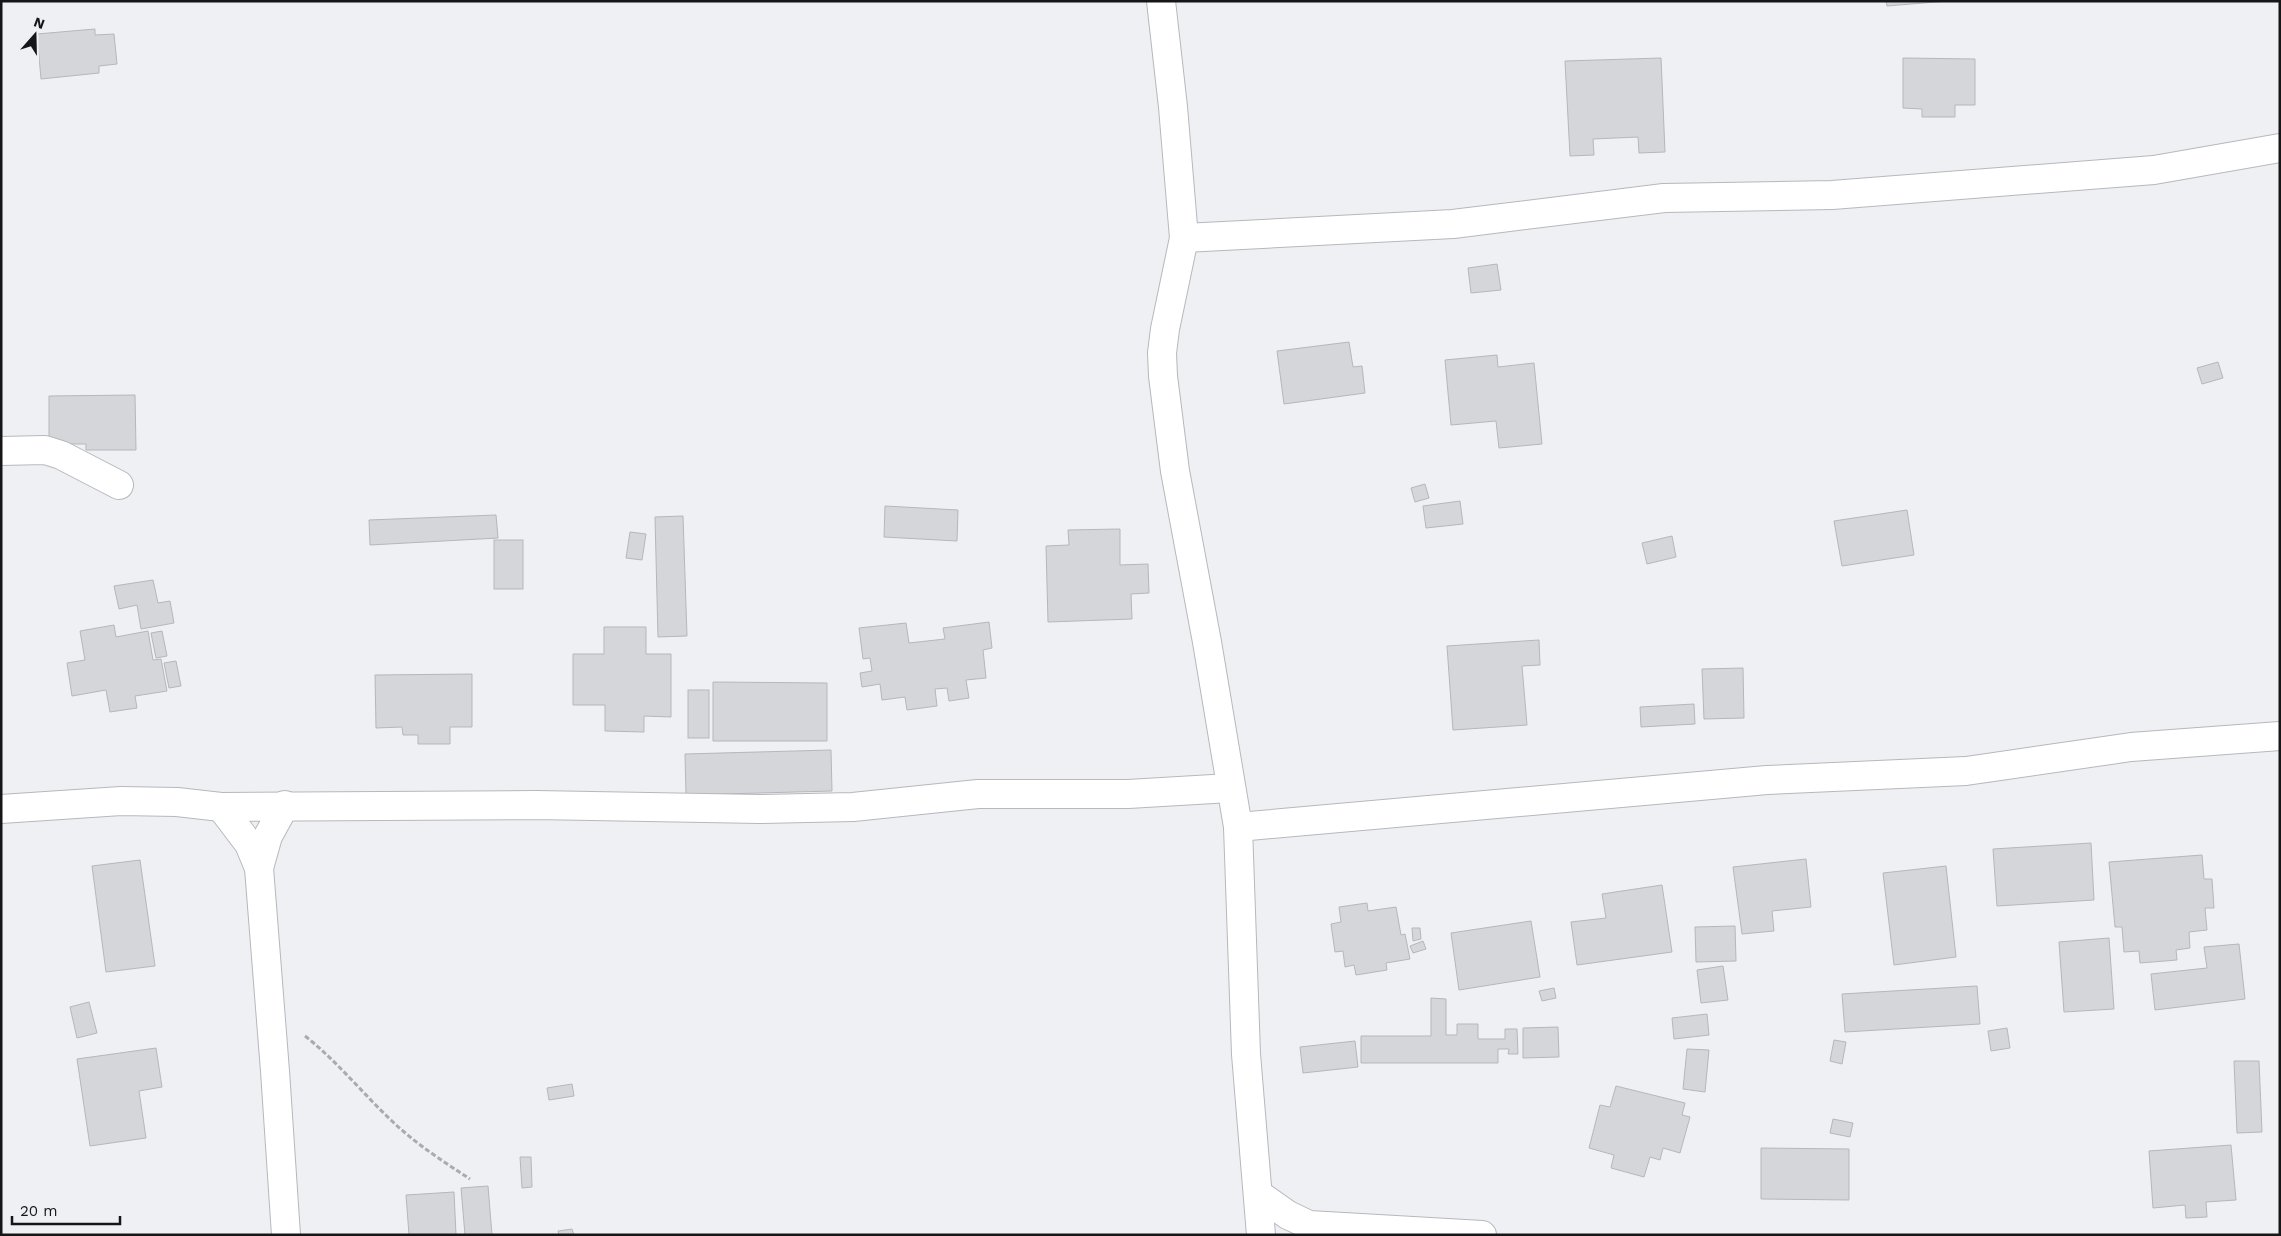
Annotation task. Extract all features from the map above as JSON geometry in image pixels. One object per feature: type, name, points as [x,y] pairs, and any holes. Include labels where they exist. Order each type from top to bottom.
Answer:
[{"type":"street","points":[[1161,1],[1173,107],[1184,238],[1165,328],[1162,353],[1163,376],[1175,471],[1207,642],[1238,827],[1246,1054],[1261,1235]]},
{"type":"street","points":[[1184,238],[1453,224],[1664,198],[1832,195],[2154,170],[2280,148]]},
{"type":"street","points":[[1,451],[45,450],[119,485]]},
{"type":"street","points":[[1238,827],[1767,780],[1966,771],[2131,747],[2280,736]]},
{"type":"street","points":[[1,809],[121,801],[177,802],[221,806],[769,809],[853,807],[978,794],[1128,794],[1230,788]]},
{"type":"street","points":[[258,868],[268,836],[285,805]]},
{"type":"street","points":[[221,806],[249,844],[258,868],[286,1235]]},
{"type":"street","points":[[1258,1194],[1294,1218],[1302,1230],[1482,1235]]},
{"type":"path","points":[[270,1008],[327,1053],[394,1123],[440,1160],[470,1179]]},
{"type":"building","points":[[1886,1],[1947,1],[1887,6]]},
{"type":"building","points":[[95,29],[95,35],[114,34],[117,64],[99,66],[99,73],[41,79],[37,34]]},
{"type":"building","points":[[1661,58],[1665,152],[1639,153],[1638,137],[1593,139],[1594,155],[1570,156],[1565,61]]},
{"type":"building","points":[[1903,58],[1975,59],[1975,105],[1955,105],[1955,117],[1922,117],[1922,109],[1903,108]]},
{"type":"building","points":[[1497,264],[1501,290],[1471,293],[1468,268]]},
{"type":"building","points":[[1349,342],[1353,367],[1362,366],[1365,393],[1284,404],[1277,351]]},
{"type":"building","points":[[1497,355],[1498,367],[1534,363],[1542,444],[1499,448],[1496,421],[1451,425],[1445,360]]},
{"type":"building","points":[[2218,362],[2223,378],[2202,384],[2197,368]]},
{"type":"building","points":[[135,395],[136,450],[86,450],[86,444],[49,444],[49,396]]},
{"type":"building","points":[[1425,484],[1429,498],[1415,502],[1411,488]]},
{"type":"building","points":[[1460,501],[1463,524],[1426,528],[1423,506]]},
{"type":"building","points":[[885,506],[958,510],[957,541],[884,537]]},
{"type":"building","points":[[1907,510],[1914,555],[1842,566],[1834,521]]},
{"type":"building","points":[[496,515],[498,538],[370,545],[369,520]]},
{"type":"building","points":[[683,516],[687,636],[658,637],[655,517]]},
{"type":"building","points":[[1120,529],[1120,565],[1148,564],[1149,593],[1131,594],[1132,619],[1048,622],[1046,546],[1069,545],[1068,530]]},
{"type":"building","points":[[630,532],[646,534],[642,560],[626,558]]},
{"type":"building","points":[[1672,536],[1676,557],[1647,564],[1642,543]]},
{"type":"building","points":[[494,540],[523,540],[523,589],[494,589]]},
{"type":"building","points":[[153,580],[158,603],[170,601],[174,623],[141,629],[137,605],[119,609],[114,586]]},
{"type":"building","points":[[989,622],[992,648],[983,650],[986,678],[966,680],[969,698],[949,701],[947,688],[935,689],[937,706],[907,710],[905,697],[882,700],[880,684],[862,687],[860,673],[872,671],[870,658],[863,659],[859,628],[906,623],[909,643],[945,639],[943,628]]},
{"type":"building","points":[[114,625],[116,637],[148,631],[153,660],[161,659],[167,691],[135,696],[137,708],[110,712],[106,690],[72,696],[67,663],[85,660],[80,631]]},
{"type":"building","points":[[604,627],[646,627],[646,654],[671,654],[671,717],[644,716],[644,732],[605,731],[605,705],[573,705],[573,654],[604,654]]},
{"type":"building","points":[[162,631],[167,656],[156,658],[151,633]]},
{"type":"building","points":[[1539,640],[1540,665],[1522,666],[1527,725],[1453,730],[1447,646]]},
{"type":"building","points":[[176,661],[181,686],[169,688],[164,663]]},
{"type":"building","points":[[1743,668],[1744,718],[1704,719],[1702,669]]},
{"type":"building","points":[[472,674],[472,727],[450,727],[450,744],[418,744],[418,735],[403,735],[402,727],[376,728],[375,675]]},
{"type":"building","points":[[713,682],[827,683],[827,741],[713,741]]},
{"type":"building","points":[[688,690],[709,690],[709,738],[688,738]]},
{"type":"building","points":[[1694,704],[1695,724],[1641,727],[1640,707]]},
{"type":"building","points":[[831,750],[832,791],[686,795],[685,754]]},
{"type":"building","points":[[2091,843],[2094,900],[1997,906],[1993,849]]},
{"type":"building","points":[[2202,855],[2204,879],[2212,879],[2214,908],[2205,908],[2207,930],[2189,932],[2190,948],[2176,950],[2177,960],[2140,963],[2139,951],[2124,952],[2122,927],[2115,927],[2109,862]]},
{"type":"building","points":[[1806,859],[1811,907],[1772,911],[1774,931],[1742,934],[1733,867]]},
{"type":"building","points":[[140,860],[155,966],[106,972],[92,866]]},
{"type":"building","points":[[1946,866],[1956,957],[1894,965],[1883,873]]},
{"type":"building","points":[[1662,885],[1672,952],[1577,965],[1571,922],[1606,918],[1602,894]]},
{"type":"building","points":[[1367,903],[1368,911],[1396,907],[1401,935],[1405,934],[1410,959],[1386,963],[1387,970],[1356,975],[1354,965],[1345,967],[1343,951],[1335,952],[1331,924],[1341,922],[1339,907]]},
{"type":"building","points":[[1531,921],[1540,977],[1459,990],[1451,933]]},
{"type":"building","points":[[1735,926],[1736,961],[1696,962],[1695,927]]},
{"type":"building","points":[[1412,928],[1420,928],[1421,939],[1413,941]]},
{"type":"building","points":[[2109,938],[2114,1009],[2064,1012],[2059,942]]},
{"type":"building","points":[[1423,941],[1426,949],[1413,953],[1410,946]]},
{"type":"building","points":[[2239,944],[2245,999],[2155,1010],[2151,974],[2207,968],[2204,947]]},
{"type":"building","points":[[1723,966],[1728,1000],[1701,1003],[1697,970]]},
{"type":"building","points":[[1977,986],[1980,1024],[1845,1032],[1842,994]]},
{"type":"building","points":[[1554,988],[1556,998],[1542,1001],[1539,991]]},
{"type":"building","points":[[1431,998],[1446,999],[1446,1035],[1457,1035],[1457,1024],[1478,1024],[1478,1039],[1505,1039],[1505,1029],[1517,1029],[1518,1054],[1508,1054],[1509,1049],[1498,1049],[1498,1063],[1361,1063],[1361,1036],[1431,1036]]},
{"type":"building","points":[[89,1002],[97,1033],[77,1038],[70,1007]]},
{"type":"building","points":[[1707,1014],[1709,1035],[1674,1039],[1672,1018]]},
{"type":"building","points":[[1558,1027],[1559,1057],[1523,1058],[1523,1028]]},
{"type":"building","points":[[2007,1028],[2010,1048],[1991,1051],[1988,1031]]},
{"type":"building","points":[[1834,1040],[1846,1042],[1842,1064],[1830,1061]]},
{"type":"building","points":[[1355,1041],[1358,1067],[1303,1073],[1300,1047]]},
{"type":"building","points":[[156,1048],[162,1087],[139,1091],[146,1138],[90,1146],[77,1059]]},
{"type":"building","points":[[1687,1049],[1709,1050],[1705,1092],[1683,1089]]},
{"type":"building","points":[[2234,1061],[2259,1061],[2262,1132],[2237,1133]]},
{"type":"building","points":[[572,1084],[574,1096],[549,1100],[547,1088]]},
{"type":"building","points":[[1616,1086],[1685,1103],[1682,1115],[1690,1117],[1680,1153],[1663,1148],[1660,1160],[1650,1157],[1644,1177],[1611,1168],[1614,1155],[1589,1148],[1600,1105],[1610,1107]]},
{"type":"building","points":[[1833,1119],[1853,1123],[1850,1137],[1830,1133]]},
{"type":"building","points":[[2231,1145],[2236,1200],[2206,1202],[2207,1217],[2186,1218],[2185,1205],[2153,1208],[2149,1151]]},
{"type":"building","points":[[1761,1148],[1849,1149],[1849,1200],[1761,1199]]},
{"type":"building","points":[[520,1157],[531,1157],[532,1187],[522,1188]]},
{"type":"building","points":[[488,1186],[492,1235],[465,1235],[461,1188]]},
{"type":"building","points":[[454,1192],[456,1235],[409,1235],[406,1195]]},
{"type":"building","points":[[572,1229],[574,1235],[559,1235],[558,1231]]}]
